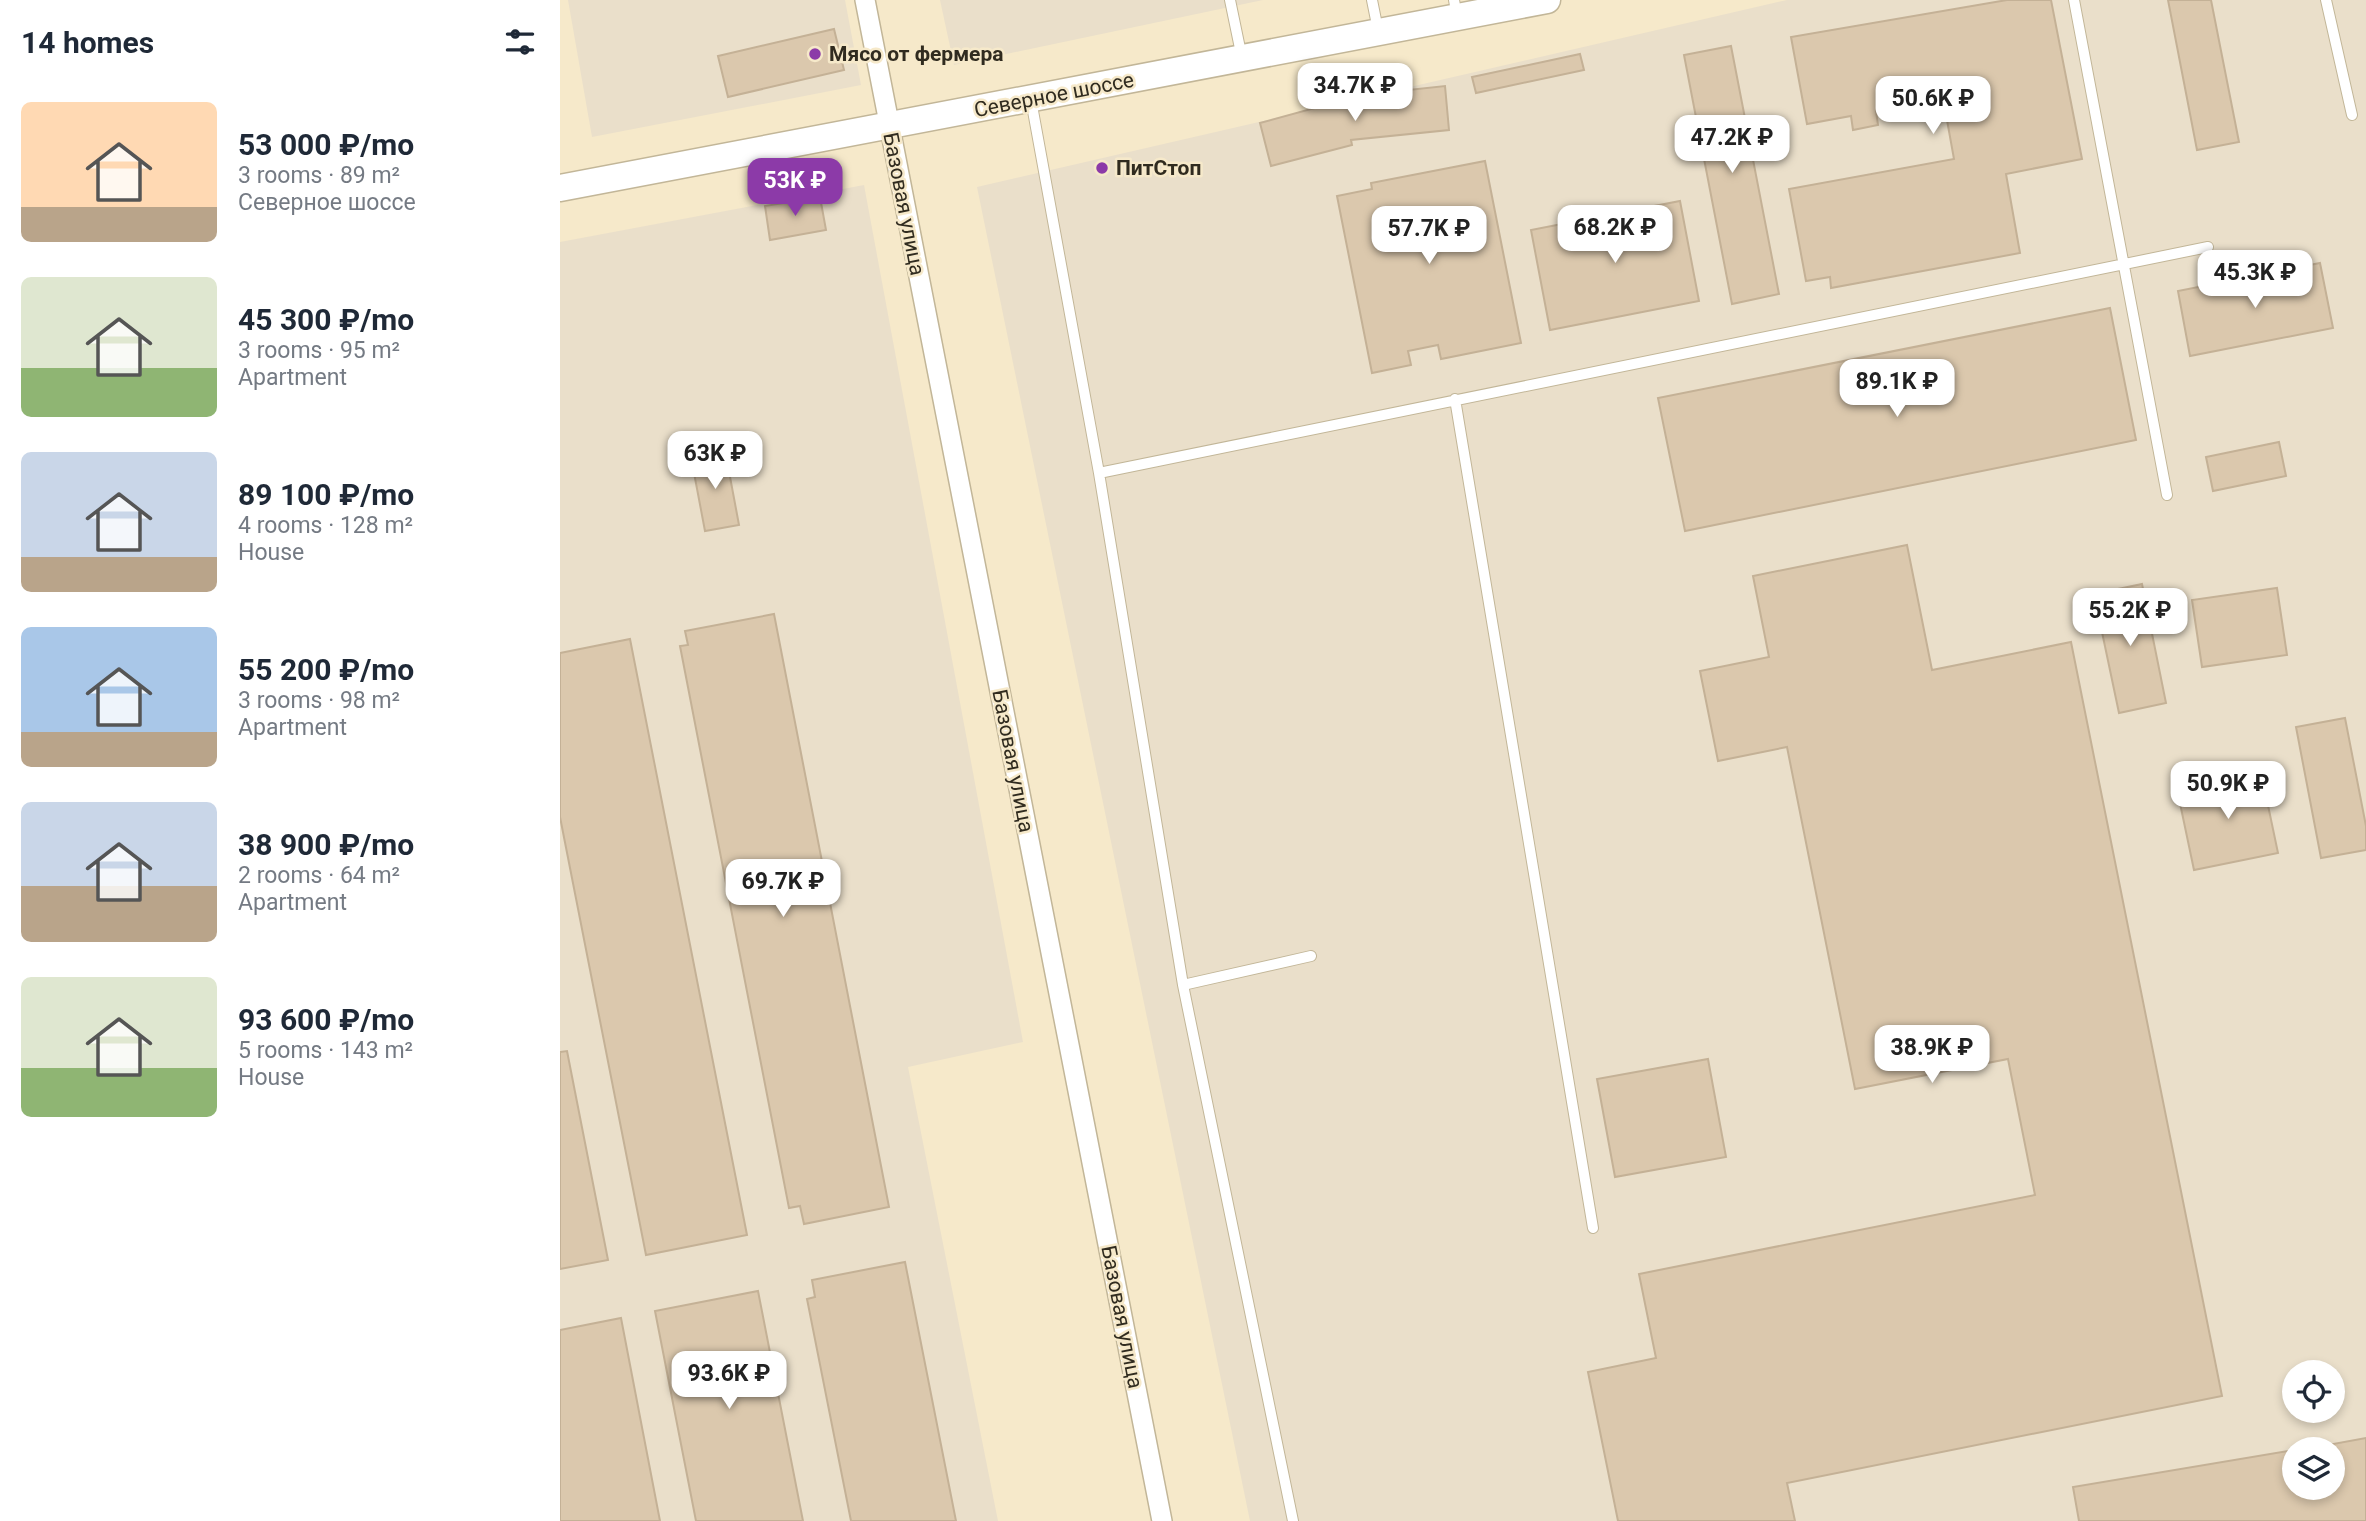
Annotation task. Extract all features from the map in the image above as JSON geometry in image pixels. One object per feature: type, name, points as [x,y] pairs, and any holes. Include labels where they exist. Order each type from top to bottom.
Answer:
[{"type":"main road","name":"Северное шоссе","points":[[560,188],[1378,33],[1455,9],[1547,0]]},
{"type":"street","name":"Базовая улица","points":[[865,0],[1162,1521]]},
{"type":"lane","points":[[1230,0],[1242,59]]},
{"type":"lane","points":[[1372,0],[1378,33]]},
{"type":"lane","points":[[2074,0],[2167,495]]},
{"type":"lane","points":[[2326,0],[2352,115]]},
{"type":"lane","points":[[1031,99],[1099,473],[1183,985],[1293,1521]]},
{"type":"lane","points":[[1099,473],[2208,247]]},
{"type":"lane","points":[[1455,399],[1593,1228]]},
{"type":"lane","points":[[1183,985],[1311,956]]},
{"type":"shaded area","points":[[568,0],[845,0],[861,85],[592,137]]},
{"type":"shaded area","points":[[940,0],[1263,0],[954,65]]},
{"type":"shaded area","points":[[1787,0],[2366,0],[2366,1521],[1250,1521],[977,187]]},
{"type":"shaded area","points":[[864,185],[1023,1042],[908,1067],[998,1521],[560,1521],[560,242]]},
{"type":"building","points":[[2007,0],[2051,0],[2082,159],[2006,174],[2020,253],[1831,288],[1830,277],[1806,281],[1789,189],[1954,159],[1943,98],[1876,111],[1878,125],[1853,130],[1851,116],[1807,124],[1791,37]]},
{"type":"building","points":[[2168,0],[2211,0],[2239,142],[2197,150]]},
{"type":"building","points":[[834,29],[844,70],[728,97],[718,56]]},
{"type":"building","points":[[1731,46],[1779,294],[1732,304],[1684,55]]},
{"type":"building","points":[[1580,54],[1584,70],[1476,93],[1472,77]]},
{"type":"building","points":[[1445,86],[1449,130],[1351,140],[1352,145],[1271,166],[1260,123],[1362,95]]},
{"type":"building","points":[[1485,161],[1521,343],[1441,359],[1438,345],[1408,351],[1411,365],[1372,373],[1337,196],[1372,189],[1371,183]]},
{"type":"building","points":[[820,197],[826,230],[770,240],[765,206]]},
{"type":"building","points":[[1680,201],[1699,301],[1550,330],[1531,230]]},
{"type":"building","points":[[2320,263],[2333,328],[2190,356],[2178,291]]},
{"type":"building","points":[[2110,308],[2136,440],[1685,531],[1658,398]]},
{"type":"building","points":[[2279,442],[2286,476],[2213,491],[2206,457]]},
{"type":"building","points":[[725,450],[739,525],[705,531],[691,457]]},
{"type":"building","points":[[1907,545],[1932,670],[2071,642],[2222,1396],[1787,1483],[1795,1521],[1618,1521],[1588,1372],[1656,1358],[1639,1274],[2035,1195],[2008,1059],[1855,1089],[1787,747],[1718,761],[1700,671],[1769,657],[1753,576]]},
{"type":"building","points":[[2142,584],[2166,703],[2119,713],[2094,594]]},
{"type":"building","points":[[2277,588],[2287,655],[2202,667],[2192,600]]},
{"type":"building","points":[[774,614],[889,1207],[804,1224],[800,1206],[789,1208],[680,646],[688,645],[685,631]]},
{"type":"building","points":[[630,639],[747,1235],[646,1255],[560,817],[560,653]]},
{"type":"building","points":[[2345,718],[2366,826],[2366,850],[2321,858],[2296,727]]},
{"type":"building","points":[[2261,772],[2278,853],[2194,870],[2177,789]]},
{"type":"building","points":[[567,1051],[608,1260],[560,1269],[560,1052]]},
{"type":"building","points":[[1708,1059],[1726,1157],[1615,1177],[1597,1079]]},
{"type":"building","points":[[905,1262],[956,1521],[851,1521],[807,1299],[815,1297],[812,1280]]},
{"type":"building","points":[[758,1291],[803,1521],[696,1521],[655,1311]]},
{"type":"building","points":[[621,1318],[660,1521],[560,1521],[560,1330]]},
{"type":"building","points":[[2366,1438],[2366,1521],[2079,1521],[2073,1487],[2282,1452],[2282,1500],[2345,1500],[2345,1442]]},
{"type":"place","name":"Мясо от фермера","points":[[815,54]]},
{"type":"place","name":"ПитСтоп","points":[[1102,168]]}]
